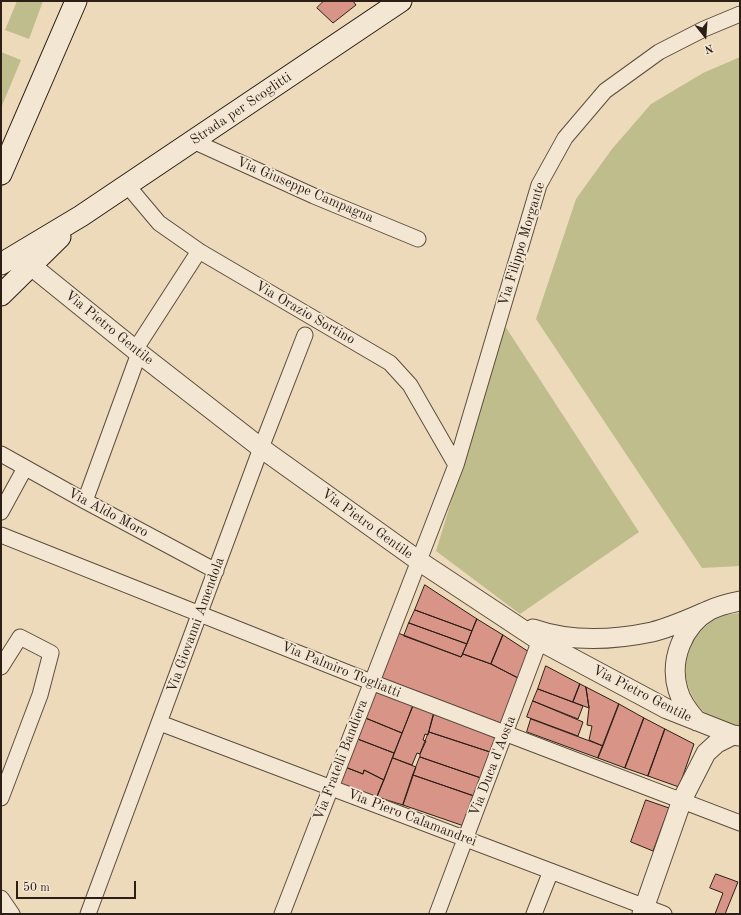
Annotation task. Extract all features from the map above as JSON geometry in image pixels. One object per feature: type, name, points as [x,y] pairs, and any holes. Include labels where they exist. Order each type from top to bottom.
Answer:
[{"type":"main road","points":[[2,174],[76,1]]},
{"type":"main road","name":"Strada per Scoglitti","points":[[1,295],[12,258],[81,216],[401,1]]},
{"type":"street","name":"Via Filippo Morgante","points":[[418,561],[456,465],[539,185],[565,138],[606,91],[659,52],[704,29],[740,14]]},
{"type":"street","name":"Via Giuseppe Campagna","points":[[193,141],[314,196],[418,239]]},
{"type":"street","name":"Via Orazio Sortino","points":[[127,185],[159,223],[198,252],[390,363],[410,385],[456,465]]},
{"type":"street","points":[[85,501],[137,351],[198,252]]},
{"type":"street","name":"Via Pietro Gentile","points":[[12,258],[137,351],[261,448],[418,561],[509,620],[542,636],[667,709],[736,736]]},
{"type":"street","name":"Via Giovanni Amendola","points":[[88,914],[261,448],[305,336]]},
{"type":"street","name":"Via Aldo Moro","points":[[1,454],[216,571]]},
{"type":"street","points":[[1,512],[25,468]]},
{"type":"street","name":"Via Palmiro Togliatti","points":[[1,535],[371,682],[740,823]]},
{"type":"street","name":"Via Fratelli Bandiera","points":[[282,914],[418,561]]},
{"type":"street","points":[[542,636],[573,638],[622,637],[653,632],[726,603],[740,601]]},
{"type":"street","points":[[697,721],[685,707],[678,690],[675,672],[677,653],[684,636],[695,621],[710,610]]},
{"type":"street","name":"Via Duca d'Aosta","points":[[437,914],[542,636]]},
{"type":"street","points":[[1,668],[20,637],[51,653],[40,695],[1,798]]},
{"type":"street","name":"Via Piero Calamandrei","points":[[160,723],[466,838],[551,871],[644,910],[664,914]]},
{"type":"street","points":[[644,910],[682,800],[706,753],[717,743],[736,736]]},
{"type":"street","points":[[534,914],[551,871]]},
{"type":"street","points":[[1,898],[12,914]]},
{"type":"shaded area","points":[[17,1],[43,1],[29,39],[5,30]]},
{"type":"shaded area","points":[[1,52],[21,60],[1,108]]},
{"type":"shaded area","points":[[740,57],[740,566],[702,568],[536,319],[576,199],[612,149],[651,104],[703,73]]},
{"type":"shaded area","points":[[505,326],[639,532],[520,614],[436,551]]},
{"type":"shaded area","points":[[740,613],[740,726],[718,721],[698,706],[688,685],[686,661],[694,640],[711,622],[728,614]]},
{"type":"building","points":[[324,1],[353,1],[356,5],[333,23],[317,8]]},
{"type":"building","points":[[425,585],[477,619],[472,631],[415,610]]},
{"type":"building","points":[[415,610],[472,631],[467,644],[409,623]]},
{"type":"building","points":[[477,619],[503,635],[491,664],[463,654]]},
{"type":"building","points":[[409,623],[467,644],[461,657],[404,636]]},
{"type":"building","points":[[398,633],[461,657],[463,654],[491,664],[518,678],[503,724],[382,678]]},
{"type":"building","points":[[503,635],[529,652],[518,678],[491,664]]},
{"type":"building","points":[[546,666],[580,684],[573,702],[538,689]]},
{"type":"building","points":[[580,684],[586,687],[589,708],[573,702]]},
{"type":"building","points":[[373,687],[413,706],[402,733],[363,717]]},
{"type":"building","points":[[586,687],[619,704],[603,746],[589,740],[592,726],[587,725],[589,708]]},
{"type":"building","points":[[538,689],[583,706],[578,719],[533,701]]},
{"type":"building","points":[[533,701],[583,722],[578,736],[527,717]]},
{"type":"building","points":[[619,704],[644,718],[625,768],[598,758]]},
{"type":"building","points":[[413,706],[434,713],[428,735],[425,734],[423,740],[426,741],[420,754],[417,753],[412,765],[393,758]]},
{"type":"building","points":[[434,713],[496,738],[490,752],[429,732]]},
{"type":"building","points":[[363,717],[402,733],[394,753],[355,738]]},
{"type":"building","points":[[644,718],[665,729],[648,776],[625,768]]},
{"type":"building","points":[[531,719],[603,746],[598,758],[527,732]]},
{"type":"building","points":[[665,729],[694,744],[679,787],[648,776]]},
{"type":"building","points":[[429,732],[490,752],[481,778],[420,757]]},
{"type":"building","points":[[355,738],[394,753],[384,780],[364,770],[363,774],[345,767]]},
{"type":"building","points":[[420,757],[481,778],[474,796],[413,775]]},
{"type":"building","points":[[393,758],[416,767],[403,805],[377,797]]},
{"type":"building","points":[[345,767],[363,774],[364,770],[384,780],[377,797],[341,784]]},
{"type":"building","points":[[413,775],[474,796],[464,826],[403,805]]},
{"type":"building","points":[[646,800],[669,808],[653,851],[631,842]]},
{"type":"building","points":[[716,874],[738,882],[725,914],[715,914],[723,893],[710,888]]}]
